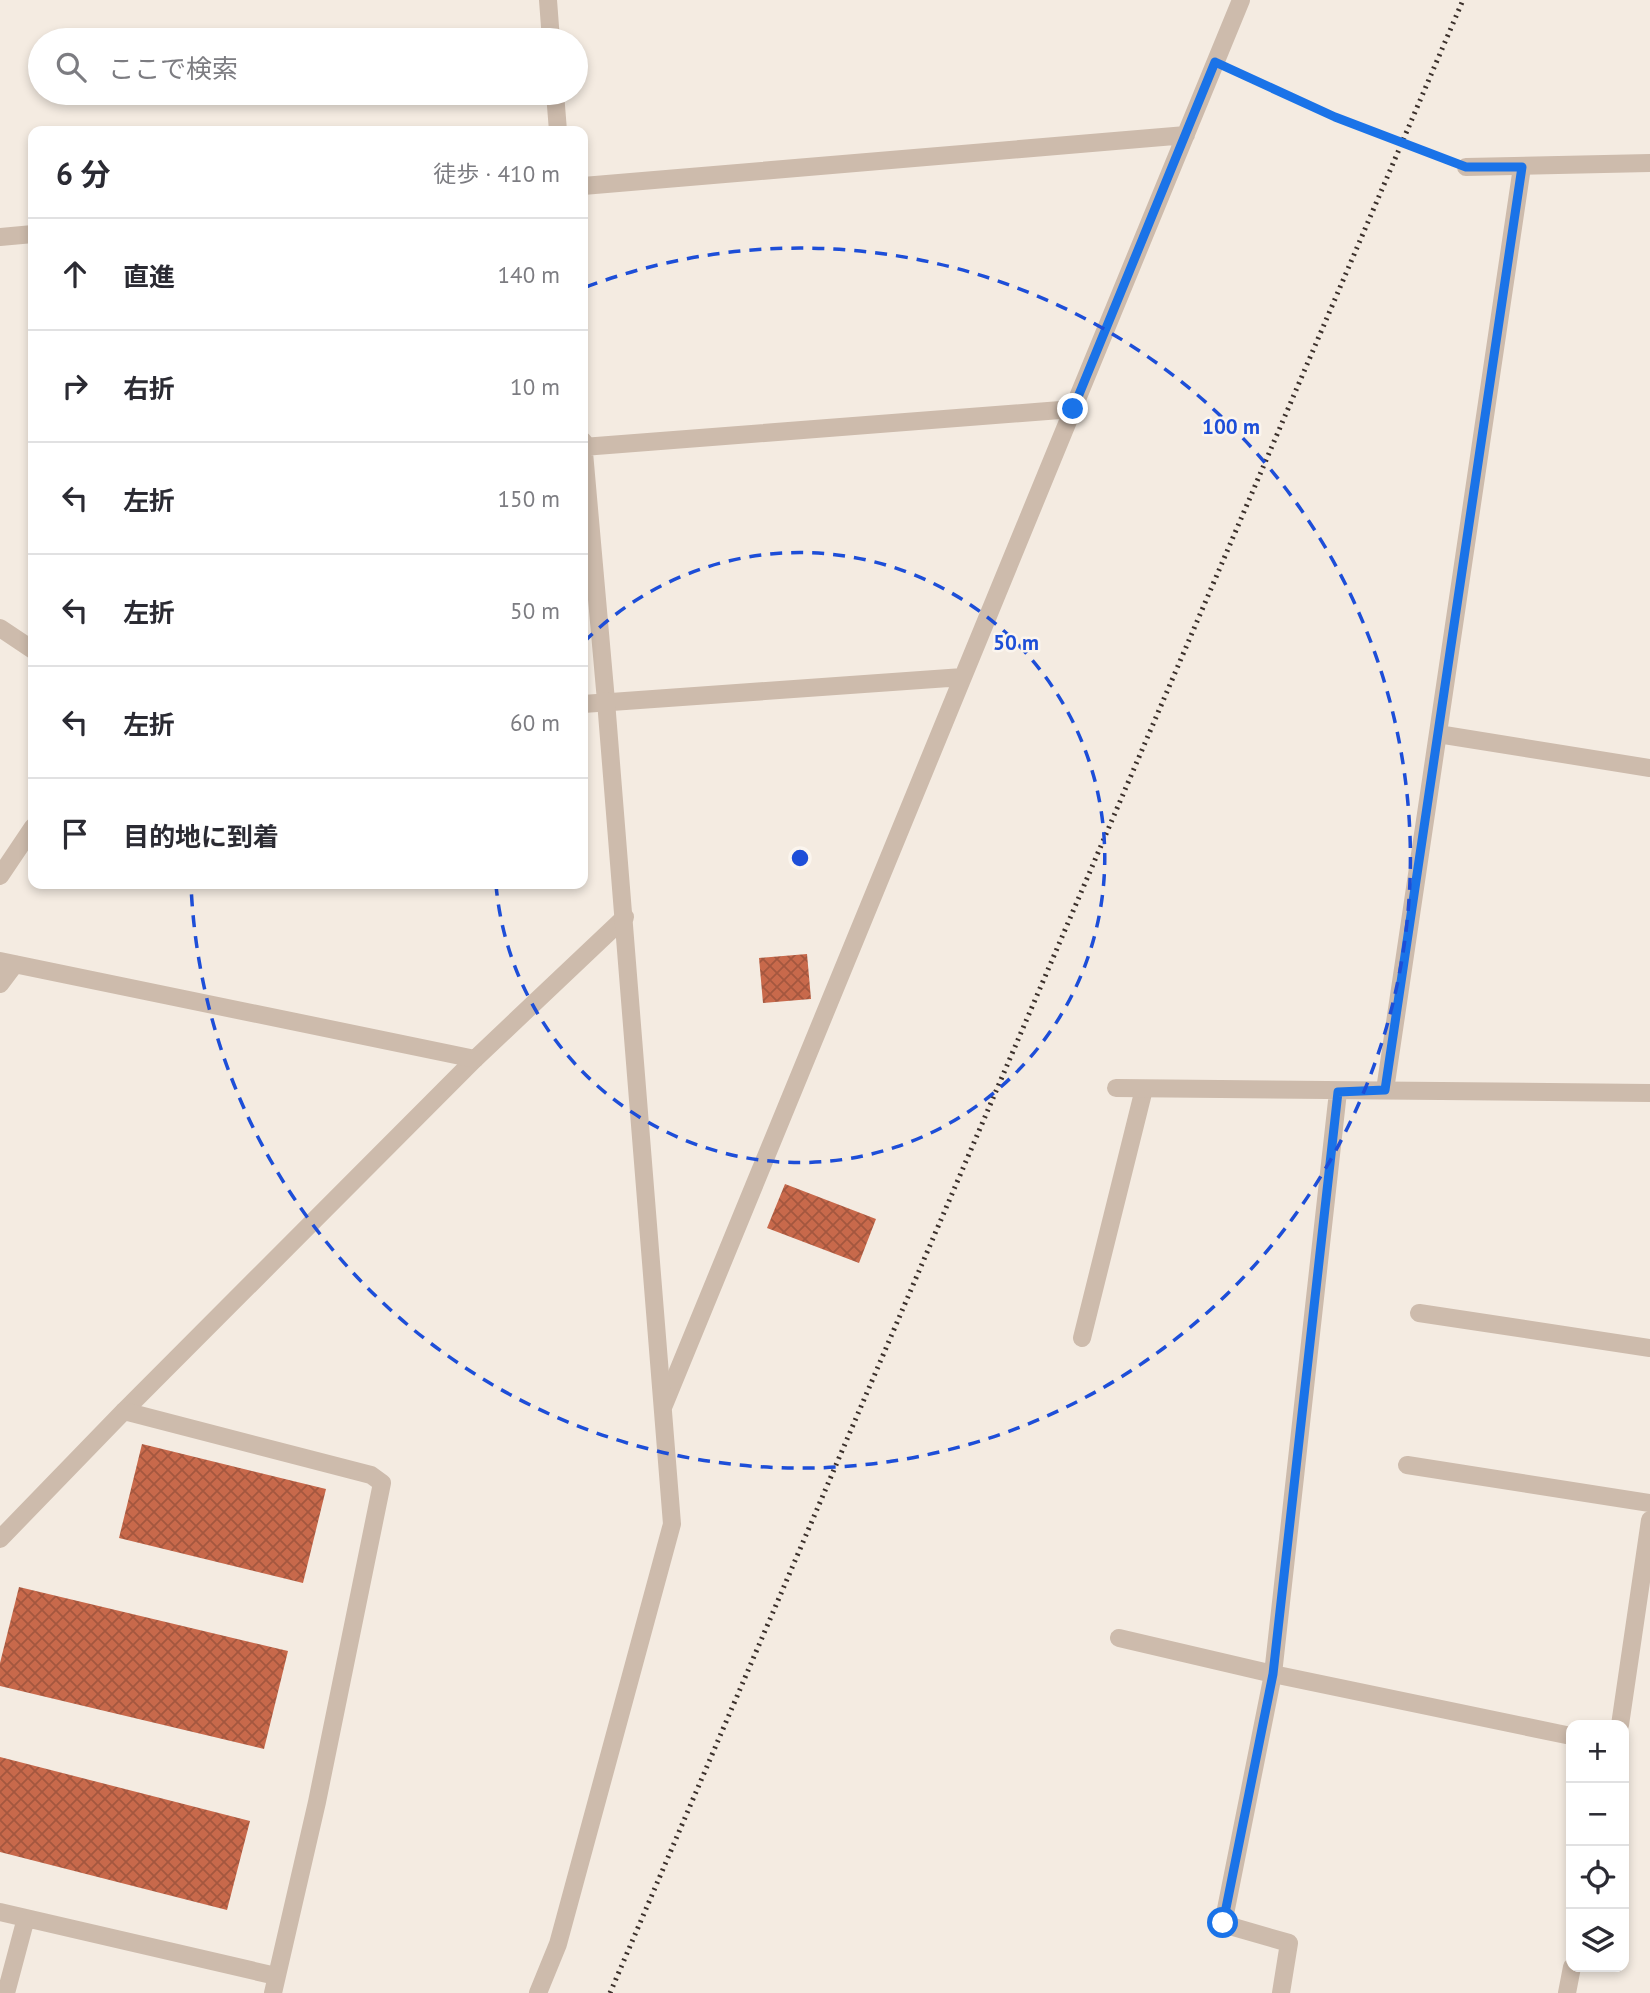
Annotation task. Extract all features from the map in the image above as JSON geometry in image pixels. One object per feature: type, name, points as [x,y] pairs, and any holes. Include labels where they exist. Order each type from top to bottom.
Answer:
[{"type":"street","points":[[548,0],[550,28]]},
{"type":"street","points":[[664,1405],[1241,0]]},
{"type":"street","points":[[556,105],[558,126]]},
{"type":"street","points":[[588,186],[1186,135]]},
{"type":"street","points":[[1466,167],[1650,163]]},
{"type":"street","points":[[1385,1090],[1522,167]]},
{"type":"street","points":[[0,237],[28,234]]},
{"type":"street","points":[[588,447],[1073,409]]},
{"type":"street","points":[[538,1993],[558,1944],[672,1524],[625,917],[588,502]]},
{"type":"street","points":[[0,628],[28,647]]},
{"type":"street","points":[[588,703],[963,677]]},
{"type":"street","points":[[1438,734],[1650,768]]},
{"type":"street","points":[[0,876],[28,834]]},
{"type":"street","points":[[0,1539],[475,1059],[625,917]]},
{"type":"street","points":[[0,984],[8,963],[475,1059]]},
{"type":"street","points":[[1116,1088],[1650,1093]]},
{"type":"street","points":[[1082,1338],[1144,1088]]},
{"type":"street","points":[[1282,1993],[1289,1943],[1223,1923],[1273,1674],[1338,1092]]},
{"type":"street","points":[[1419,1314],[1650,1348]]},
{"type":"street","points":[[0,1912],[275,1984],[317,1802],[382,1483],[370,1475],[124,1411]]},
{"type":"street","points":[[1407,1465],[1650,1503]]},
{"type":"street","points":[[1621,1720],[1650,1520]]},
{"type":"street","points":[[1119,1638],[1273,1674],[1566,1735]]},
{"type":"street","points":[[6,1993],[26,1918]]},
{"type":"street","points":[[1567,1993],[1571,1972]]},
{"type":"path","points":[[1215,62],[1335,117],[1466,167]]},
{"type":"building","points":[[807,954],[811,999],[763,1003],[759,958]]},
{"type":"building","points":[[785,1184],[876,1219],[859,1263],[767,1228]]},
{"type":"building","points":[[142,1444],[326,1489],[303,1583],[119,1538]]},
{"type":"building","points":[[19,1587],[288,1651],[264,1749],[0,1686],[0,1663]]},
{"type":"building","points":[[0,1757],[250,1821],[227,1910],[0,1852]]},
{"type":"railway","points":[[610,1993],[1463,0]]},
{"type":"route","points":[[1073,409],[1215,62],[1335,117],[1466,167],[1522,167],[1385,1090],[1338,1092],[1273,1674],[1223,1923]]}]
